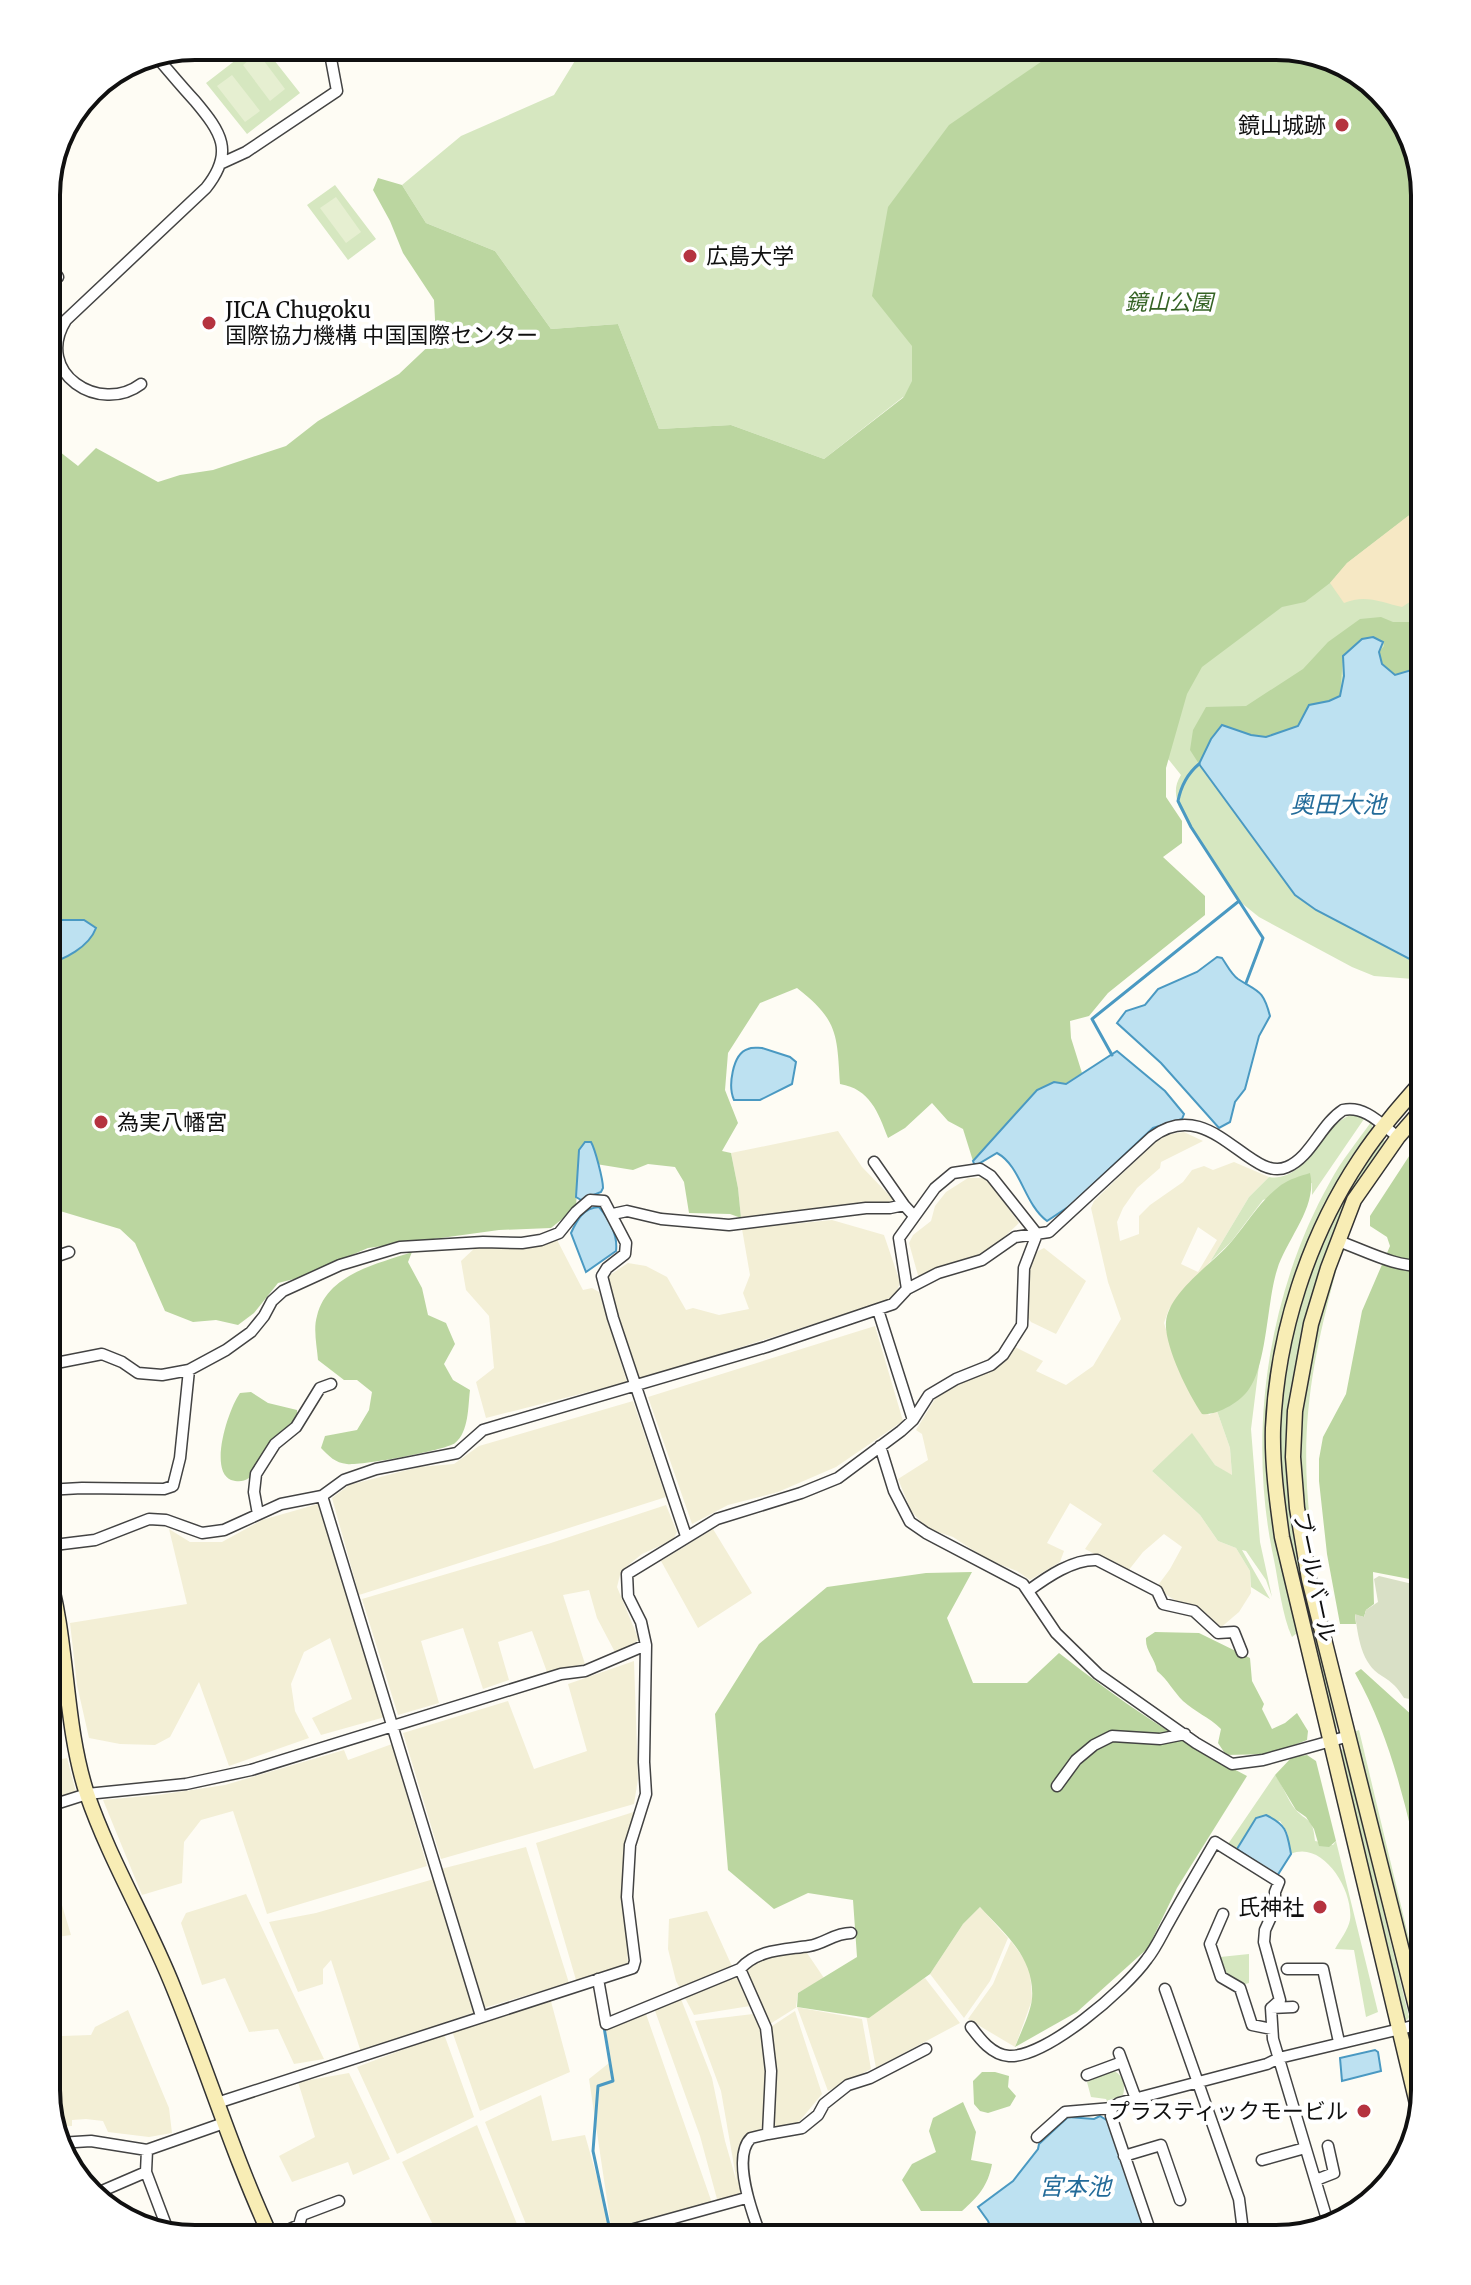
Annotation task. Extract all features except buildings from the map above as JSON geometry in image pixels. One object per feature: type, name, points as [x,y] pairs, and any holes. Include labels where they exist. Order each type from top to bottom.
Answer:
[{"type":"street","points":[[222,163],[246,152],[337,91],[331,60]]},
{"type":"street","points":[[60,330],[66,320],[206,188],[222,163],[222,145],[217,129],[163,65]]},
{"type":"street","points":[[60,365],[70,379],[111,396],[122,395],[141,384]]},
{"type":"street","name":"ブールバール","points":[[1411,1094],[1383,1126],[1339,1193],[1307,1265],[1283,1351],[1273,1429],[1282,1537],[1411,2079]]},
{"type":"street","points":[[60,1544],[95,1540],[149,1519],[166,1520],[202,1533],[224,1530],[281,1504],[322,1496],[344,1480],[376,1469],[457,1453],[483,1430],[878,1310],[893,1304],[907,1289],[938,1273],[982,1260],[1015,1237],[1049,1232],[1152,1137],[1169,1128],[1184,1125],[1207,1130],[1267,1166],[1280,1170],[1296,1162],[1343,1110],[1355,1108],[1363,1111],[1398,1137]]},
{"type":"street","points":[[1411,1122],[1354,1200],[1338,1241],[1311,1324],[1295,1411],[1293,1457],[1297,1508],[1309,1579],[1411,1984]]},
{"type":"street","points":[[874,1162],[914,1216]]},
{"type":"street","points":[[907,1289],[899,1238],[935,1188],[953,1173],[980,1169],[991,1176],[1037,1234]]},
{"type":"street","points":[[60,1362],[102,1354],[138,1373],[162,1375],[189,1370],[251,1332],[272,1301],[283,1291],[340,1265],[400,1247],[541,1240],[559,1233],[590,1200],[604,1201],[626,1243],[625,1254],[602,1276],[686,1536]]},
{"type":"street","points":[[613,1214],[627,1211],[661,1219],[729,1225],[904,1205]]},
{"type":"street","points":[[217,2103],[628,1971],[635,1961],[627,1897],[630,1845],[646,1794],[646,1645],[641,1622],[628,1596],[627,1574],[717,1519],[838,1478],[913,1420],[929,1395],[956,1379],[991,1365],[1003,1355],[1022,1325],[1024,1268],[1037,1234]]},
{"type":"street","points":[[1338,1241],[1411,1266]]},
{"type":"street","points":[[60,1255],[69,1252]]},
{"type":"street","points":[[878,1310],[913,1420]]},
{"type":"street","points":[[60,1489],[150,1490],[173,1486],[180,1458],[189,1370]]},
{"type":"street","points":[[258,1514],[254,1492],[256,1474],[269,1452],[296,1427],[320,1388],[331,1384]]},
{"type":"street","points":[[880,1446],[901,1509],[910,1522],[1023,1584],[1056,1633],[1098,1674],[1232,1764],[1263,1760],[1349,1736]]},
{"type":"street","points":[[322,1496],[481,2016]]},
{"type":"street","points":[[1028,1591],[1056,1572],[1088,1560],[1097,1560],[1157,1591],[1163,1604],[1194,1611],[1218,1633],[1234,1632],[1242,1652]]},
{"type":"street","points":[[60,1644],[87,1794],[173,1987],[267,2225]]},
{"type":"street","points":[[60,1803],[87,1794],[186,1784],[251,1770],[561,1674],[585,1671],[646,1645]]},
{"type":"street","points":[[1057,1786],[1076,1760],[1094,1745],[1112,1736],[1160,1739],[1185,1734]]},
{"type":"street","points":[[971,2027],[988,2047],[1011,2056],[1049,2042],[1083,2022],[1148,1959],[1215,1842],[1279,1882],[1275,1892],[1275,1908],[1265,1930],[1264,1942],[1280,2000],[1271,2008]]},
{"type":"street","points":[[1223,1914],[1210,1944],[1221,1977],[1240,1988],[1252,2025],[1272,2029]]},
{"type":"street","points":[[598,1979],[606,2024],[740,1969],[759,1954],[813,1946],[827,1938],[851,1933]]},
{"type":"street","points":[[740,1969],[766,2028],[771,2071],[768,2134]]},
{"type":"street","points":[[1287,1969],[1323,1969],[1339,2042]]},
{"type":"street","points":[[1165,1989],[1242,2207],[1243,2225]]},
{"type":"street","points":[[1271,2008],[1293,2007]]},
{"type":"street","points":[[1271,2008],[1279,2058],[1326,2215]]},
{"type":"street","points":[[1037,2137],[1065,2112],[1112,2108],[1119,2103],[1267,2064],[1279,2058],[1411,2026]]},
{"type":"street","points":[[757,2225],[746,2198],[744,2147],[751,2138],[802,2128],[818,2115],[824,2104],[848,2085],[870,2078],[926,2049]]},
{"type":"street","points":[[1087,2075],[1120,2058],[1136,2099]]},
{"type":"street","points":[[1112,2108],[1111,2116],[1148,2225]]},
{"type":"street","points":[[71,2142],[91,2141],[147,2150],[224,2123]]},
{"type":"street","points":[[1124,2156],[1161,2145],[1180,2200]]},
{"type":"street","points":[[1316,2180],[1334,2173],[1328,2146]]},
{"type":"street","points":[[1262,2160],[1305,2148]]},
{"type":"street","points":[[147,2150],[146,2172],[164,2221]]},
{"type":"street","points":[[105,2190],[146,2172]]},
{"type":"street","points":[[649,2225],[746,2198]]},
{"type":"street","points":[[299,2225],[302,2215],[339,2201]]},
{"type":"shaded area","points":[[838,1131],[862,1167],[893,1199],[892,1205],[856,1205],[741,1218],[731,1153]]},
{"type":"shaded area","points":[[1184,1132],[1203,1141],[1161,1162],[1160,1168],[1137,1188],[1117,1222],[1120,1241],[1139,1234],[1139,1216],[1183,1182],[1192,1170],[1204,1166],[1213,1170],[1234,1162],[1269,1177],[1249,1197],[1210,1262],[1169,1309],[1164,1323],[1173,1352],[1209,1415],[1217,1411],[1230,1448],[1232,1476],[1215,1465],[1192,1434],[1152,1471],[1200,1515],[1218,1541],[1236,1548],[1250,1571],[1251,1593],[1239,1612],[1219,1629],[1156,1588],[1182,1547],[1164,1534],[1143,1552],[1128,1571],[1085,1549],[1102,1524],[1070,1503],[1047,1543],[1064,1551],[1060,1562],[1030,1580],[1017,1571],[988,1560],[953,1537],[929,1529],[911,1511],[898,1479],[928,1460],[922,1434],[916,1430],[935,1399],[949,1389],[997,1367],[1015,1347],[1043,1361],[1036,1371],[1066,1385],[1093,1366],[1121,1319],[1108,1282],[1091,1208],[1094,1201],[1165,1135]],"holes":[[[1198,1227],[1217,1240],[1198,1272],[1181,1264]]]},
{"type":"shaded area","points":[[968,1178],[987,1178],[1019,1223],[984,1256],[919,1279],[909,1243],[913,1235],[931,1221],[935,1206],[946,1192]]},
{"type":"shaded area","points":[[832,1220],[884,1235],[900,1282],[895,1298],[638,1380],[607,1277],[628,1263],[646,1266],[667,1277],[686,1310],[693,1308],[719,1315],[749,1309],[743,1293],[750,1275],[742,1229]]},
{"type":"shaded area","points":[[556,1238],[583,1290],[592,1288],[599,1292],[627,1382],[486,1418],[476,1382],[494,1368],[489,1316],[466,1290],[461,1261],[477,1246],[524,1247]]},
{"type":"shaded area","points":[[1044,1248],[1086,1281],[1056,1334],[1031,1322],[1026,1315],[1029,1266],[1038,1251]]},
{"type":"shaded area","points":[[875,1326],[903,1421],[836,1467],[778,1492],[728,1505],[692,1524],[648,1397]]},
{"type":"shaded area","points":[[633,1401],[666,1497],[359,1595],[332,1498],[349,1485],[419,1467],[454,1464],[479,1446]]},
{"type":"shaded area","points":[[318,1504],[385,1717],[321,1735],[312,1718],[352,1699],[330,1638],[304,1652],[291,1684],[295,1711],[309,1738],[229,1766],[199,1682],[170,1737],[155,1745],[120,1744],[89,1738],[77,1685],[70,1623],[187,1604],[169,1529],[190,1542],[222,1542],[262,1520]]},
{"type":"shaded area","points":[[666,1505],[677,1532],[673,1540],[642,1554],[621,1571],[617,1587],[639,1640],[616,1654],[597,1618],[589,1590],[563,1595],[585,1664],[547,1672],[532,1631],[498,1642],[509,1680],[483,1689],[463,1628],[421,1641],[439,1703],[398,1715],[362,1599]]},
{"type":"shaded area","points":[[713,1529],[752,1593],[698,1628],[661,1561]]},
{"type":"shaded area","points":[[634,1661],[638,1779],[634,1804],[441,1859],[403,1733],[508,1701],[534,1769],[587,1751],[568,1684]]},
{"type":"shaded area","points":[[392,1744],[427,1866],[267,1914],[233,1811],[201,1820],[184,1842],[182,1883],[142,1895],[103,1800],[225,1785],[344,1750],[348,1760]]},
{"type":"shaded area","points":[[67,1758],[76,1792],[60,1796],[60,1759]]},
{"type":"shaded area","points":[[643,1809],[625,1843],[628,1971],[576,1980],[536,1843]]},
{"type":"shaded area","points":[[526,1847],[569,1983],[480,2009],[437,1870]]},
{"type":"shaded area","points":[[434,1879],[475,2012],[361,2052],[331,1960],[323,1969],[323,1984],[298,1992],[269,1922],[316,1913]]},
{"type":"shaded area","points":[[246,1894],[324,2059],[294,2064],[278,2029],[249,2032],[225,1978],[202,1985],[181,1923],[186,1913]]},
{"type":"shaded area","points":[[60,1898],[71,1935],[60,1937]]},
{"type":"shaded area","points":[[980,1907],[1008,1938],[990,1981],[964,2018],[930,1974],[963,1924]]},
{"type":"shaded area","points":[[707,1911],[750,2006],[694,2015],[676,1981],[668,1949],[669,1919]]},
{"type":"shaded area","points":[[1011,1941],[1030,1967],[1032,2000],[1015,2047],[968,2019],[993,1984]]},
{"type":"shaded area","points":[[784,1950],[805,1950],[824,1978],[798,1993],[797,2007],[770,2024],[755,2001],[745,1968]]},
{"type":"shaded area","points":[[925,1978],[960,2023],[876,2068],[866,2015]]},
{"type":"shaded area","points":[[549,1994],[570,2072],[480,2111],[452,2031]]},
{"type":"shaded area","points":[[681,1999],[712,2078],[737,2183],[721,2091],[695,2021],[753,2014],[769,2028],[795,2011],[822,2094],[798,2123],[773,2130],[769,2121],[747,2141],[741,2198],[717,2199],[700,2136],[654,2008]]},
{"type":"shaded area","points":[[797,2007],[862,2019],[871,2069],[828,2091]]},
{"type":"shaded area","points":[[128,2010],[169,2108],[172,2133],[149,2137],[108,2132],[103,2121],[86,2119],[72,2120],[72,2126],[65,2126],[61,2108],[60,2019],[62,2036],[91,2035],[95,2027]]},
{"type":"shaded area","points":[[646,2014],[712,2203],[643,2225],[611,2225],[589,2079],[609,2063],[606,2024]]},
{"type":"shaded area","points":[[444,2034],[474,2117],[397,2154],[357,2067]]},
{"type":"shaded area","points":[[349,2073],[390,2159],[353,2175],[348,2162],[292,2182],[279,2156],[315,2137],[298,2082]]},
{"type":"shaded area","points":[[541,2095],[552,2141],[585,2135],[610,2225],[526,2225],[485,2122]]},
{"type":"shaded area","points":[[477,2125],[517,2225],[433,2225],[402,2162]]},
{"type":"green space","points":[[236,60],[274,60],[300,93],[247,134],[206,83]]},
{"type":"green space","points":[[249,60],[263,60],[285,89],[270,101],[243,65]]},
{"type":"green space","name":"鏡山公園","points":[[575,60],[1285,60],[1336,74],[1377,106],[1397,135],[1404,152],[1411,195],[1411,979],[1374,976],[1352,967],[1259,917],[1239,901],[1179,807],[1176,791],[1181,775],[1169,760],[1151,749],[903,397],[824,459],[731,425],[659,429],[618,324],[551,329],[495,251],[426,223],[402,185],[461,136],[554,95]]},
{"type":"green space","points":[[1044,60],[1285,60],[1319,67],[1351,83],[1388,120],[1404,152],[1411,195],[1411,514],[1347,563],[1330,583],[1305,602],[1282,607],[1202,667],[1187,694],[1166,768],[1166,797],[1182,821],[1182,843],[1163,857],[1205,896],[1205,915],[1108,993],[1089,1016],[1070,1021],[1071,1038],[1082,1073],[1065,1084],[1037,1090],[973,1161],[963,1129],[948,1121],[932,1103],[905,1128],[888,1138],[866,1096],[840,1084],[833,1029],[821,1009],[797,988],[760,1003],[728,1053],[725,1090],[738,1123],[722,1151],[731,1153],[741,1218],[730,1214],[689,1213],[684,1182],[675,1167],[648,1164],[633,1170],[596,1164],[595,1156],[579,1150],[576,1208],[551,1228],[499,1230],[368,1248],[298,1278],[278,1283],[254,1313],[238,1325],[216,1320],[193,1322],[165,1311],[135,1243],[120,1229],[60,1211],[60,958],[75,952],[83,920],[60,921],[60,452],[78,466],[96,448],[158,482],[213,470],[286,446],[318,421],[399,374],[436,339],[434,300],[403,253],[373,190],[378,178],[402,185],[426,223],[495,251],[551,329],[618,324],[659,429],[731,425],[824,459],[904,397],[912,381],[912,346],[872,296],[888,207],[949,125]]},
{"type":"green space","points":[[232,75],[260,111],[245,122],[217,86]]},
{"type":"green space","points":[[335,185],[376,239],[348,260],[307,205]]},
{"type":"green space","points":[[336,197],[361,232],[346,243],[320,208]]},
{"type":"green space","points":[[1381,617],[1393,622],[1411,622],[1411,670],[1395,675],[1382,664],[1379,652],[1384,646],[1383,642],[1343,656],[1340,696],[1310,705],[1298,726],[1266,737],[1222,725],[1199,764],[1190,750],[1193,730],[1206,707],[1246,706],[1303,669],[1328,642],[1360,619]]},
{"type":"green space","points":[[1355,1114],[1364,1119],[1312,1195],[1312,1183],[1263,1200],[1231,1242],[1210,1262],[1249,1197],[1269,1177],[1294,1171],[1332,1128]]},
{"type":"green space","points":[[1371,1122],[1373,1130],[1335,1185],[1320,1217],[1268,1413],[1267,1479],[1273,1532],[1297,1633],[1292,1637],[1281,1600],[1266,1513],[1262,1464],[1268,1366],[1277,1318],[1308,1225],[1334,1174]]},
{"type":"green space","points":[[1382,1139],[1386,1142],[1342,1214],[1321,1264],[1302,1329],[1287,1424],[1293,1528],[1337,1728],[1333,1730],[1286,1529],[1281,1478],[1281,1426],[1286,1375],[1296,1324],[1311,1275],[1330,1227]]},
{"type":"green space","points":[[1411,1153],[1411,1579],[1373,1572],[1374,1604],[1366,1610],[1364,1617],[1355,1615],[1356,1624],[1340,1624],[1327,1554],[1319,1459],[1323,1437],[1346,1394],[1362,1311],[1390,1246],[1387,1237],[1370,1226],[1370,1216]]},
{"type":"green space","points":[[1310,1173],[1310,1198],[1306,1210],[1277,1270],[1255,1378],[1245,1394],[1234,1403],[1214,1413],[1202,1414],[1173,1356],[1166,1332],[1169,1311],[1183,1289],[1232,1241],[1274,1191],[1284,1183]]},
{"type":"green space","points":[[412,1252],[408,1262],[422,1288],[428,1315],[446,1323],[455,1344],[444,1364],[453,1380],[470,1390],[463,1432],[455,1443],[437,1450],[368,1463],[339,1462],[321,1448],[325,1436],[357,1430],[369,1410],[372,1392],[357,1380],[344,1380],[318,1360],[317,1316],[331,1290],[342,1280],[369,1266]]},
{"type":"green space","points":[[1338,1264],[1310,1391],[1306,1453],[1310,1521],[1306,1521],[1301,1454],[1305,1394],[1332,1270]]},
{"type":"green space","points":[[1260,1357],[1251,1429],[1260,1542],[1272,1597],[1266,1580],[1246,1551],[1242,1550],[1270,1599],[1251,1587],[1250,1571],[1236,1548],[1218,1541],[1200,1515],[1152,1471],[1192,1433],[1215,1465],[1232,1475],[1230,1448],[1217,1411],[1234,1401],[1251,1384]]},
{"type":"green space","points":[[251,1392],[268,1403],[297,1410],[297,1418],[255,1473],[245,1480],[236,1481],[224,1474],[221,1464],[223,1438],[240,1393]]},
{"type":"green space","points":[[972,1572],[947,1618],[973,1683],[1027,1683],[1059,1653],[1150,1719],[1247,1776],[1177,1888],[1148,1948],[1077,2012],[1015,2047],[1032,1999],[1029,1971],[1017,1948],[980,1907],[963,1924],[930,1974],[869,2018],[797,2007],[798,1993],[857,1957],[853,1900],[808,1893],[774,1909],[728,1870],[715,1714],[759,1644],[827,1587],[926,1573]]},
{"type":"green space","points":[[1379,1576],[1411,1584],[1411,1699],[1404,1698],[1375,1671],[1362,1649],[1355,1614],[1364,1617],[1366,1610],[1378,1602],[1374,1579]]},
{"type":"green space","points":[[1155,1632],[1199,1633],[1250,1658],[1252,1681],[1272,1729],[1297,1713],[1308,1731],[1307,1740],[1271,1754],[1226,1755],[1218,1743],[1221,1729],[1183,1701],[1157,1671],[1146,1643],[1146,1638]]},
{"type":"green space","points":[[1361,1669],[1411,1714],[1411,1830],[1389,1751],[1355,1673]]},
{"type":"green space","points":[[1359,1730],[1411,1947],[1411,1971],[1354,1732]]},
{"type":"green space","points":[[1339,1749],[1344,1750],[1409,2017],[1407,2020],[1404,2019]]},
{"type":"green space","points":[[1307,1755],[1316,1761],[1336,1841],[1329,1847],[1319,1846],[1314,1829],[1306,1817],[1296,1810],[1275,1775],[1292,1757]]},
{"type":"green space","points":[[1275,1775],[1295,1809],[1311,1824],[1315,1841],[1333,1845],[1336,1841],[1378,2012],[1366,2017],[1354,1950],[1335,1949],[1349,1924],[1350,1908],[1342,1883],[1334,1871],[1314,1854],[1291,1854],[1287,1832],[1280,1821],[1249,1829],[1237,1849],[1228,1844]]},
{"type":"green space","points":[[1249,1954],[1249,1983],[1242,1985],[1224,1974],[1220,1957]]},
{"type":"green space","points":[[1113,2070],[1123,2081],[1123,2095],[1107,2101],[1091,2097],[1087,2082]]},
{"type":"green space","points":[[982,2072],[1009,2076],[1008,2087],[1016,2096],[1010,2106],[988,2113],[980,2111],[974,2104],[973,2081]]},
{"type":"green space","points":[[963,2102],[976,2132],[971,2160],[992,2164],[988,2179],[962,2211],[921,2211],[902,2180],[912,2164],[936,2152],[929,2131],[933,2118]]},
{"type":"sand","points":[[1411,514],[1411,601],[1402,607],[1366,599],[1344,603],[1330,583],[1347,563]]},
{"type":"water","name":"奥田大池","points":[[1373,637],[1383,642],[1379,652],[1382,664],[1395,675],[1411,670],[1411,960],[1316,910],[1295,895],[1199,764],[1222,725],[1266,737],[1298,726],[1309,705],[1340,696],[1344,676],[1343,656],[1362,639]]},
{"type":"water","points":[[60,920],[84,920],[96,928],[88,941],[60,959]]},
{"type":"water","points":[[1217,957],[1222,958],[1236,977],[1259,992],[1270,1016],[1259,1036],[1245,1089],[1235,1102],[1230,1122],[1219,1128],[1161,1063],[1117,1023],[1126,1011],[1145,1005],[1158,989],[1197,972]]},
{"type":"water","points":[[750,1048],[762,1048],[796,1062],[792,1084],[760,1100],[734,1100],[732,1079],[738,1057]]},
{"type":"water","points":[[1117,1051],[1165,1091],[1184,1114],[1182,1119],[1153,1128],[1071,1205],[1047,1221],[1039,1214],[1005,1159],[997,1153],[975,1166],[973,1161],[1037,1090],[1054,1082],[1066,1084]]},
{"type":"water","points":[[585,1142],[591,1142],[593,1146],[603,1188],[601,1192],[581,1200],[576,1197],[579,1150]]},
{"type":"water","points":[[599,1207],[612,1228],[616,1251],[586,1272],[571,1233],[585,1212]]},
{"type":"water","points":[[1266,1815],[1282,1826],[1290,1846],[1291,1854],[1277,1876],[1237,1849],[1256,1818]]},
{"type":"water","points":[[1375,2050],[1381,2071],[1342,2081],[1340,2058]]},
{"type":"water","name":"宮本池","points":[[1100,2116],[1108,2121],[1143,2225],[990,2225],[978,2207],[1013,2181],[1039,2144],[1068,2117],[1094,2119]]},
{"type":"waterway","points":[[1199,764],[1185,781],[1178,801],[1191,827],[1263,938],[1246,983]]},
{"type":"waterway","points":[[1112,1055],[1092,1019],[1239,901]]},
{"type":"waterway","points":[[604,2027],[613,2081],[598,2086],[593,2151],[609,2225]]},
{"type":"place","name":"鏡山城跡","points":[[1342,125]]},
{"type":"place","name":"広島大学","points":[[690,256]]},
{"type":"place","name":"JICA Chugoku 国際協力機構 中国国際センター","points":[[209,323]]},
{"type":"place","name":"為実八幡宮","points":[[101,1122]]},
{"type":"place","name":"氏神社","points":[[1320,1907]]},
{"type":"place","name":"プラスティックモービル","points":[[1364,2111]]}]
